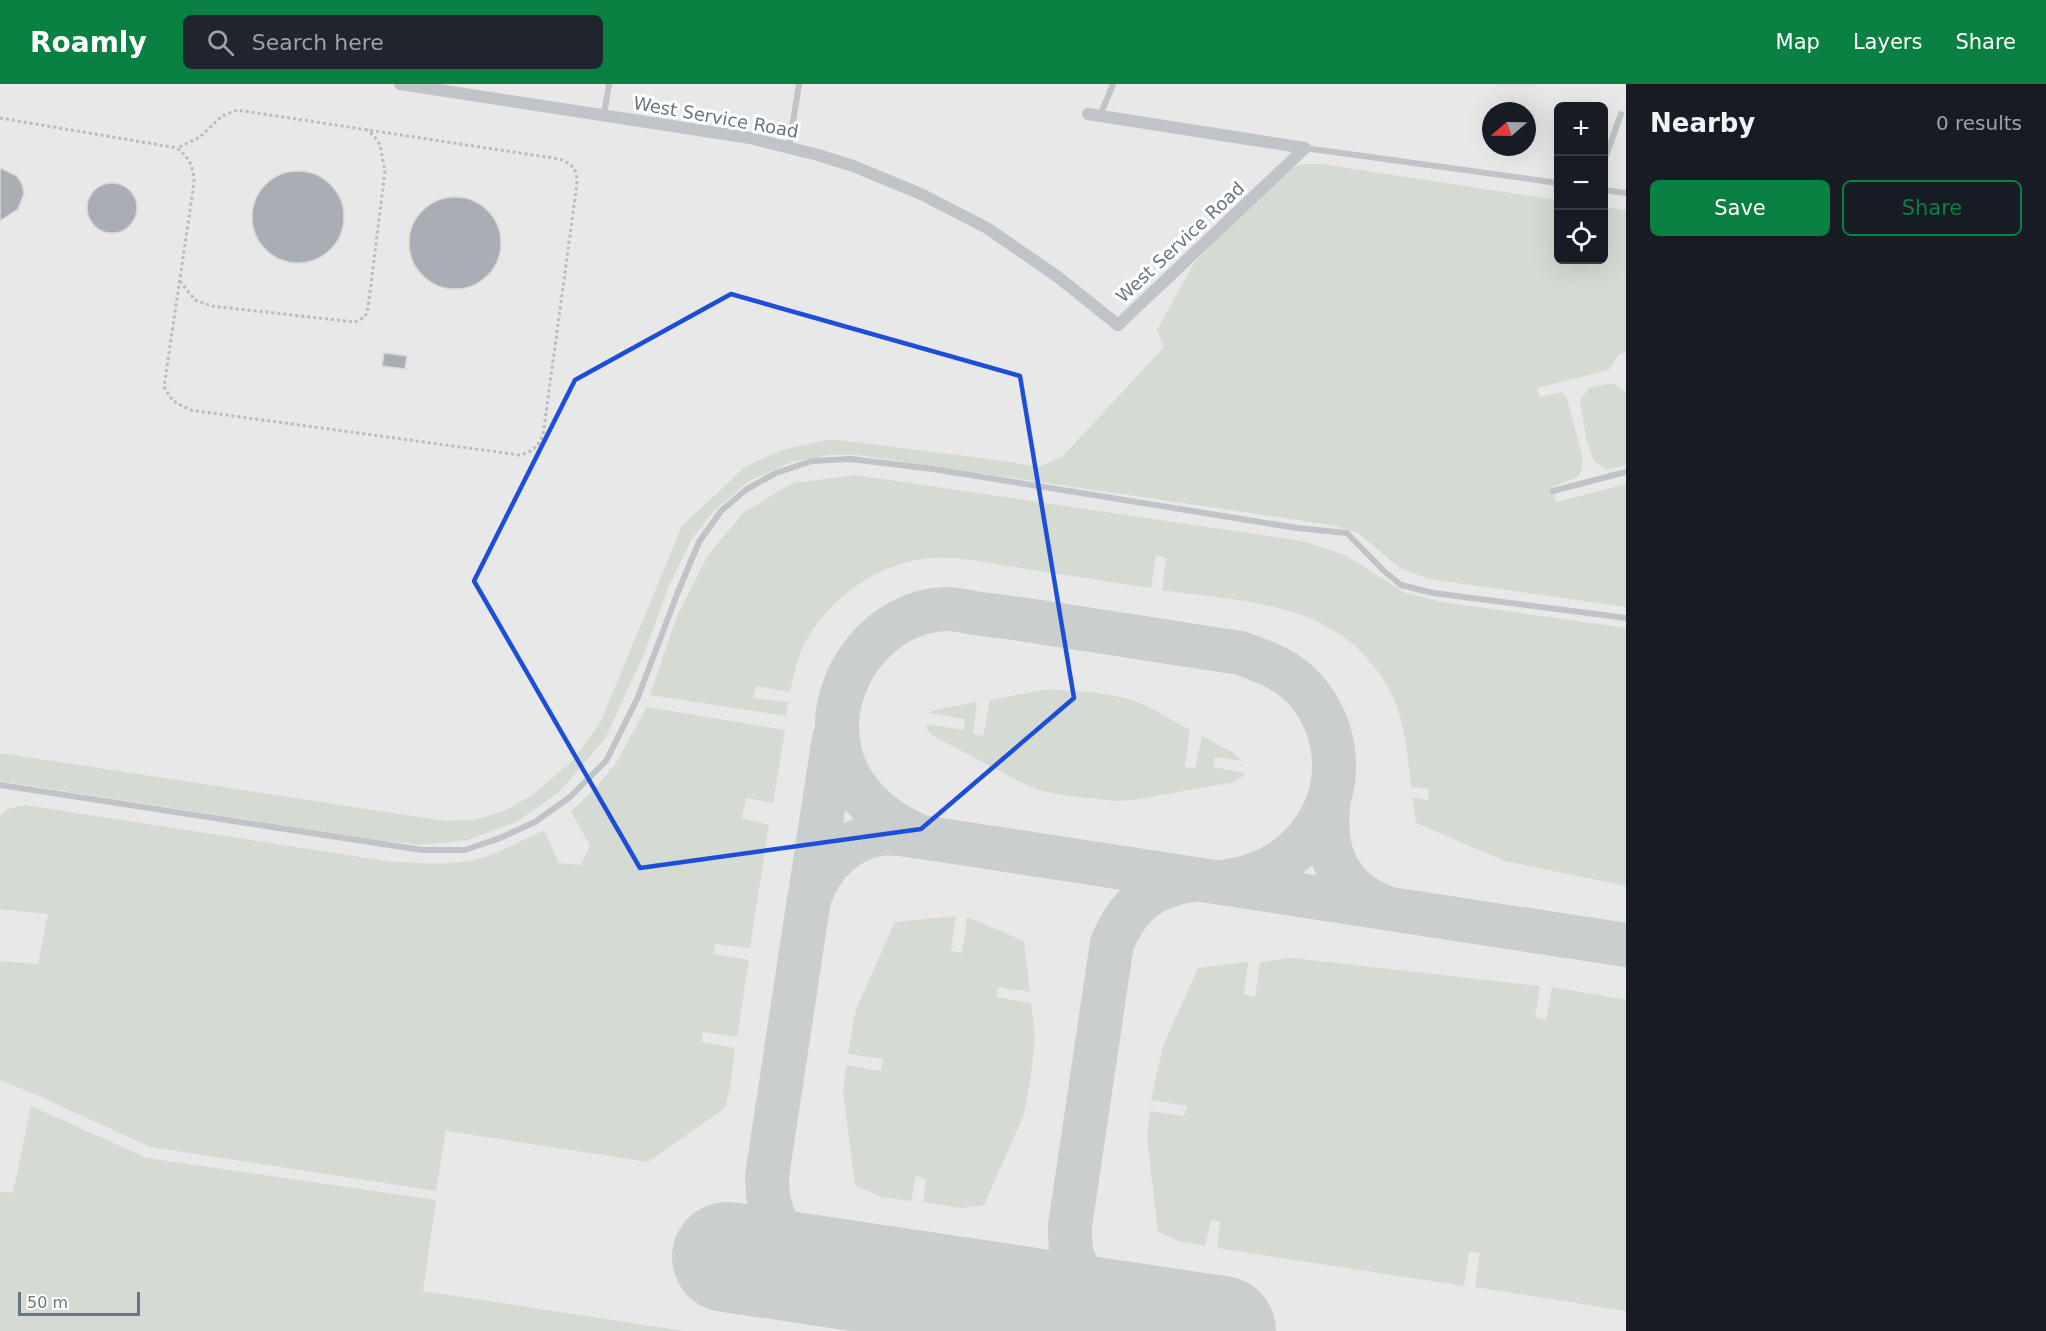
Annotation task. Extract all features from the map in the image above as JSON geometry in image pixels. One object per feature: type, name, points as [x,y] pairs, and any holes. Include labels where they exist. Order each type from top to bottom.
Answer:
[{"type":"street","name":"West Service Road","points":[[400,84],[750,138],[818,154],[879,176],[955,210],[1026,254],[1118,326],[1305,148]]},
{"type":"street","points":[[1094,115],[1305,148]]},
{"type":"lane","points":[[604,115],[609,84]]},
{"type":"lane","points":[[789,147],[799,84]]},
{"type":"lane","points":[[1094,115],[1113,84]]},
{"type":"lane","points":[[1606,156],[1621,114]]},
{"type":"lane","points":[[1305,148],[1554,182]]},
{"type":"lane","points":[[1608,191],[1626,193]]},
{"type":"lane","points":[[0,785],[422,850],[465,850],[500,838],[535,822],[570,797],[606,761],[638,697],[699,542],[721,511],[747,489],[776,473],[812,460],[850,459],[933,469],[1297,528],[1347,533],[1401,585],[1433,593],[1626,618]]},
{"type":"lane","points":[[1553,491],[1626,472]]},
{"type":"path","points":[[0,118],[177,148],[188,158],[194,170],[194,183],[164,387],[173,400],[190,410],[519,455],[529,453],[539,445],[543,435],[577,184],[577,172],[571,164],[559,159],[237,110],[222,116],[200,137],[177,148]]},
{"type":"path","points":[[180,281],[195,300],[212,306],[355,322],[365,317],[385,171],[380,145],[366,130]]},
{"type":"highlighted area","points":[[731,294],[1020,376],[1074,698],[921,829],[640,868],[474,581],[575,380]]},
{"type":"shaded area","points":[[0,84],[1626,84],[1626,1331],[0,1331]]},
{"type":"shaded area","points":[[1302,164],[1321,164],[1554,199],[1554,264],[1608,264],[1608,208],[1626,210],[1626,352],[1619,354],[1609,370],[1537,388],[1540,397],[1562,392],[1567,398],[1583,459],[1578,477],[1552,487],[1556,502],[1626,484],[1626,607],[1428,579],[1400,568],[1358,533],[1332,525],[857,455],[828,455],[792,462],[749,481],[715,510],[692,538],[668,588],[644,654],[605,739],[559,792],[518,821],[468,840],[421,845],[0,781],[0,753],[445,821],[474,820],[504,811],[534,794],[574,759],[600,723],[682,526],[746,466],[782,450],[831,439],[1039,467],[1063,456],[1164,347],[1157,330],[1194,263],[1283,172]]},
{"type":"shaded area","points":[[1612,383],[1626,392],[1626,465],[1607,470],[1594,461],[1586,438],[1580,400],[1589,388]]},
{"type":"shaded area","points":[[856,475],[1302,541],[1345,555],[1406,593],[1442,602],[1626,628],[1626,886],[1505,861],[1416,823],[1412,798],[1428,800],[1429,789],[1411,787],[1401,719],[1387,685],[1371,663],[1351,643],[1328,627],[1302,616],[1276,607],[1162,590],[1166,558],[1156,555],[1151,588],[964,559],[933,558],[911,561],[871,577],[852,589],[821,619],[799,656],[790,692],[756,686],[753,698],[788,702],[786,716],[650,695],[677,616],[708,555],[744,512],[793,483]]},
{"type":"shaded area","points":[[1048,689],[1122,697],[1139,703],[1190,730],[1185,767],[1195,768],[1202,736],[1234,753],[1243,761],[1215,757],[1213,767],[1244,773],[1234,782],[1133,800],[1115,801],[1063,795],[1038,790],[933,736],[928,731],[926,724],[964,730],[965,719],[929,713],[934,710],[977,702],[973,734],[983,736],[990,700]]},
{"type":"shaded area","points":[[647,707],[785,730],[773,803],[746,798],[742,818],[769,825],[750,948],[715,944],[714,954],[749,960],[737,1037],[703,1032],[701,1042],[735,1048],[725,1108],[648,1162],[446,1131],[436,1191],[150,1147],[0,1080],[0,961],[38,964],[48,914],[0,909],[0,817],[7,809],[25,805],[386,861],[424,863],[461,862],[483,857],[544,830],[559,863],[581,865],[590,845],[571,812],[616,763]]},
{"type":"shaded area","points":[[956,916],[951,951],[962,953],[967,917],[1024,941],[1030,992],[998,987],[996,997],[1031,1003],[1035,1036],[1031,1077],[1023,1117],[984,1205],[962,1208],[923,1202],[926,1179],[916,1176],[911,1201],[881,1197],[855,1185],[843,1092],[846,1065],[881,1071],[883,1059],[848,1054],[856,1009],[895,922]]},
{"type":"shaded area","points":[[1292,958],[1540,986],[1535,1017],[1546,1020],[1552,987],[1626,1000],[1626,1311],[1475,1287],[1480,1253],[1469,1252],[1464,1286],[1217,1248],[1220,1222],[1211,1220],[1205,1246],[1179,1241],[1158,1232],[1147,1137],[1150,1111],[1184,1116],[1187,1106],[1151,1100],[1163,1046],[1198,968],[1248,962],[1244,994],[1255,997],[1260,962]]},
{"type":"shaded area","points":[[31,1106],[147,1158],[436,1200],[423,1291],[684,1331],[0,1331],[0,1191],[13,1193]]},
{"type":"building","points":[[0,168],[17,176],[24,194],[18,209],[0,221]]},
{"type":"building","points":[[298,171],[315,175],[330,185],[340,200],[344,217],[340,234],[330,249],[315,259],[298,263],[281,259],[266,249],[256,234],[252,217],[256,200],[266,185],[281,175]]},
{"type":"building","points":[[112,183],[130,190],[137,208],[130,226],[112,233],[94,226],[87,208],[94,190]]},
{"type":"building","points":[[455,197],[472,201],[487,211],[497,226],[501,243],[497,260],[487,275],[472,285],[455,289],[438,285],[423,275],[413,260],[409,243],[413,226],[423,211],[438,201]]},
{"type":"building","points":[[384,353],[407,356],[405,369],[382,366]]},
{"type":"taxiway","points":[[919,836],[877,811],[855,787],[842,758],[838,741],[837,717],[842,694],[851,672],[864,652],[881,635],[901,621],[923,612],[960,610],[1240,653],[1286,673],[1302,686],[1326,723],[1333,754],[1332,784],[1324,812],[1308,837],[1286,858],[1258,873],[1226,881]]},
{"type":"taxiway","points":[[811,888],[834,738]]},
{"type":"taxiway","points":[[1329,799],[1328,833],[1335,863],[1353,888],[1382,906]]},
{"type":"taxiway","points":[[848,1274],[813,1260],[788,1241],[772,1214],[767,1176],[809,899],[820,876],[835,857],[844,849],[866,837],[884,833],[905,835],[1626,945]]},
{"type":"taxiway","points":[[1192,880],[1164,887],[1143,899],[1126,918],[1112,943],[1070,1236],[1072,1254],[1081,1274],[1094,1290],[1110,1301],[1148,1317],[1209,1329]]},
{"type":"runway","points":[[727,1257],[1221,1331]]}]
